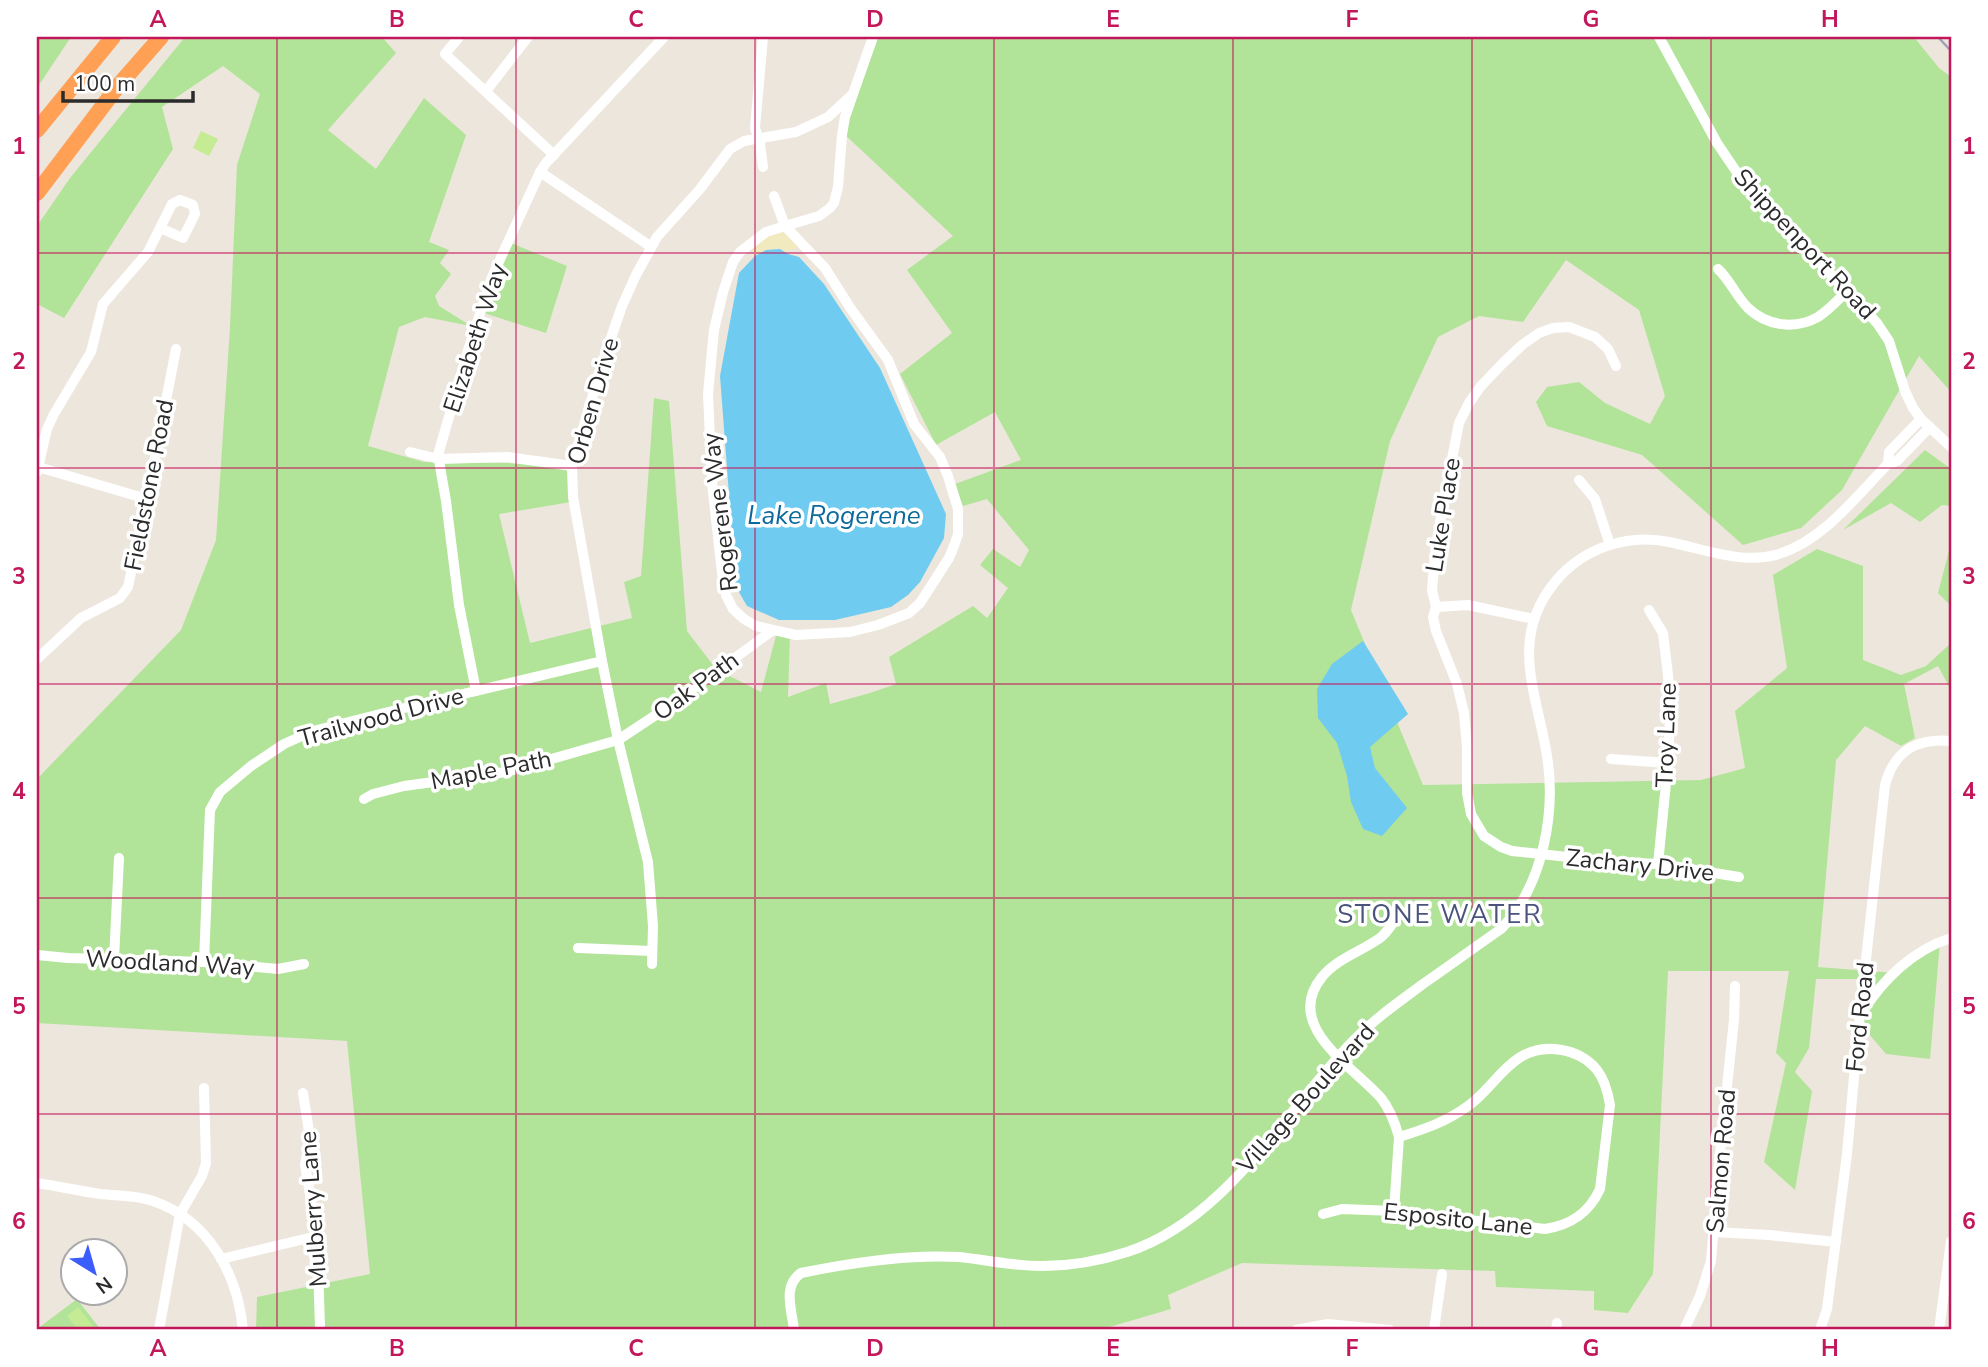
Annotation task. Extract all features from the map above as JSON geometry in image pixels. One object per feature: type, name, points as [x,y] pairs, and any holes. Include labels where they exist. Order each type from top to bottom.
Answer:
[{"type":"highway","points":[[37,130],[113,37]]},
{"type":"highway","points":[[37,193],[103,106],[161,37]]},
{"type":"street","points":[[459,37],[445,54],[554,155]]},
{"type":"street","points":[[486,91],[528,37]]},
{"type":"street","name":"Elizabeth Way","points":[[476,691],[459,605],[438,454],[492,277],[540,172],[664,37]]},
{"type":"street","points":[[763,37],[755,128],[764,167]]},
{"type":"street","name":"Orben Drive","points":[[652,964],[652,909],[648,862],[602,662],[573,497],[572,466],[622,306],[650,246],[700,189],[730,149],[744,141],[796,132],[819,122],[838,109],[853,94],[873,37]]},
{"type":"street","name":"Shippenport Road","points":[[1659,37],[1717,143],[1744,183],[1877,323],[1889,341],[1908,401],[1951,447]]},
{"type":"street","name":"Rogerene Way","points":[[785,226],[825,268],[888,360],[914,424],[940,457],[958,509],[958,534],[949,558],[920,603],[909,612],[878,625],[850,632],[796,635],[756,626],[744,620],[733,609],[726,594],[712,483],[708,394],[714,330],[733,262],[740,252],[766,232],[785,226],[820,216],[834,203],[845,117],[853,94]]},
{"type":"street","points":[[540,172],[650,246]]},
{"type":"street","points":[[774,196],[785,226]]},
{"type":"street","points":[[147,499],[37,470],[47,429],[91,352],[103,304],[148,251],[160,228]]},
{"type":"street","points":[[1718,269],[1729,279],[1748,308],[1774,323],[1796,324],[1818,317],[1847,291]]},
{"type":"street","name":"Luke Place","points":[[1542,854],[1522,853],[1501,847],[1484,836],[1474,821],[1467,793],[1464,713],[1457,684],[1433,617],[1436,607],[1432,590],[1434,565],[1459,423],[1481,386],[1522,345],[1539,333],[1553,328],[1569,327],[1595,337],[1608,349],[1616,366]]},
{"type":"street","name":"Fieldstone Road","points":[[37,659],[81,618],[120,598],[128,587],[176,349]]},
{"type":"street","name":"Village Boulevard","points":[[794,1330],[789,1289],[801,1273],[929,1257],[959,1257],[1014,1265],[1071,1264],[1127,1252],[1151,1242],[1197,1214],[1218,1196],[1265,1145],[1338,1057],[1367,1027],[1501,929],[1515,915],[1525,898],[1542,854],[1549,792],[1547,752],[1529,669],[1528,649],[1534,619],[1548,592],[1565,571],[1583,557],[1610,545],[1645,539],[1735,557],[1752,558],[1778,554],[1815,536],[1888,464],[1897,461],[1926,423]]},
{"type":"street","points":[[410,452],[439,458],[507,457],[572,466]]},
{"type":"street","points":[[1579,480],[1595,499],[1610,545]]},
{"type":"street","points":[[1436,607],[1468,605],[1534,619]]},
{"type":"street","name":"Troy Lane","points":[[1649,610],[1663,633],[1670,717],[1658,864]]},
{"type":"street","name":"Oak Path","points":[[618,740],[671,705],[773,630]]},
{"type":"street","name":"Trailwood Drive","points":[[204,962],[210,810],[220,792],[251,766],[284,744],[313,731],[602,662]]},
{"type":"street","name":"Maple Path","points":[[364,799],[404,786],[506,772],[618,740]]},
{"type":"street","name":"Ford Road","points":[[1820,1330],[1827,1309],[1847,1154],[1882,801],[1889,771],[1908,749],[1923,742],[1948,741]]},
{"type":"street","points":[[1611,759],[1668,763]]},
{"type":"street","name":"Zachary Drive","points":[[1542,854],[1658,864],[1739,877]]},
{"type":"street","points":[[114,959],[119,858]]},
{"type":"street","points":[[1394,1211],[1399,1137],[1391,1113],[1379,1097],[1322,1041],[1313,1021],[1312,1000],[1317,984],[1329,970],[1382,937],[1397,917]]},
{"type":"street","points":[[1859,1018],[1872,996],[1906,962],[1930,946],[1951,938]]},
{"type":"street","points":[[578,948],[652,951]]},
{"type":"street","name":"Woodland Way","points":[[37,955],[204,962],[278,969],[304,964]]},
{"type":"street","name":"Salmon Road","points":[[1684,1330],[1700,1296],[1711,1261],[1735,986]]},
{"type":"street","name":"Esposito Lane","points":[[1323,1214],[1342,1209],[1394,1211],[1545,1229],[1569,1223],[1588,1209],[1600,1189],[1610,1105],[1608,1093],[1598,1072],[1579,1055],[1560,1050],[1541,1050],[1527,1053],[1515,1060],[1470,1105],[1437,1125],[1399,1137]]},
{"type":"street","points":[[159,1330],[180,1214],[202,1176],[206,1163],[204,1088]]},
{"type":"street","name":"Mulberry Lane","points":[[303,1093],[310,1138],[305,1165],[317,1236],[320,1326]]},
{"type":"street","points":[[37,1183],[153,1201],[180,1214],[208,1239],[221,1259],[237,1291],[243,1330]]},
{"type":"street","points":[[1714,1232],[1836,1242]]},
{"type":"street","points":[[221,1259],[317,1236]]},
{"type":"street","points":[[1939,1330],[1951,1241]]},
{"type":"street","points":[[1434,1330],[1442,1274]]},
{"type":"street","points":[[1296,1330],[1328,1324],[1390,1330]]},
{"type":"green space","points":[[37,37],[71,37],[37,88]]},
{"type":"green space","points":[[185,37],[382,37],[396,53],[328,130],[376,169],[424,98],[466,135],[429,242],[449,250],[440,263],[451,274],[435,296],[439,306],[471,326],[425,317],[399,327],[368,446],[424,462],[508,463],[567,468],[571,502],[499,514],[530,643],[632,618],[624,582],[641,576],[654,398],[669,401],[687,631],[716,669],[761,692],[777,632],[790,634],[788,697],[826,683],[830,704],[896,684],[889,657],[973,606],[987,618],[1008,588],[980,565],[993,549],[1020,567],[1029,550],[987,499],[963,506],[955,484],[1021,460],[995,412],[936,445],[900,374],[952,333],[907,270],[953,236],[842,132],[874,37],[1914,37],[1939,68],[1951,77],[1951,392],[1919,356],[1842,490],[1801,528],[1743,545],[1642,455],[1547,426],[1536,402],[1547,387],[1579,382],[1605,403],[1650,424],[1665,396],[1639,310],[1566,260],[1523,322],[1479,316],[1438,337],[1390,441],[1351,610],[1423,785],[1701,780],[1745,768],[1735,711],[1787,668],[1773,575],[1817,549],[1863,566],[1863,660],[1901,675],[1926,666],[1951,643],[1951,690],[1938,666],[1904,684],[1915,738],[1901,746],[1865,726],[1836,760],[1818,967],[1895,973],[1940,942],[1930,1059],[1886,1054],[1862,1026],[1871,979],[1816,979],[1809,1048],[1795,1072],[1812,1091],[1795,1190],[1764,1162],[1786,1063],[1776,1053],[1789,971],[1668,971],[1653,1274],[1628,1313],[1594,1310],[1594,1291],[1496,1287],[1495,1271],[1242,1263],[1168,1295],[1171,1309],[1099,1330],[256,1330],[257,1297],[370,1274],[347,1041],[37,1023],[37,779],[181,630],[216,540],[237,165],[260,94],[223,66],[162,107],[173,149],[64,318],[37,304],[37,226],[70,178]]},
{"type":"green space","points":[[201,131],[218,139],[209,156],[193,148]]},
{"type":"green space","points":[[511,243],[567,266],[546,333],[484,313]]},
{"type":"green space","points":[[1925,450],[1951,469],[1951,506],[1942,505],[1920,522],[1891,503],[1843,530]]},
{"type":"green space","points":[[1951,543],[1951,606],[1938,593]]},
{"type":"green space","points":[[65,1308],[84,1308],[101,1330],[37,1330]]},
{"type":"green space","points":[[79,1308],[96,1330],[78,1330],[67,1316]]},
{"type":"sand","points":[[783,232],[798,246],[794,250],[766,250],[755,256],[750,248],[761,239]]},
{"type":"water","name":"Lake Rogerene","points":[[780,249],[799,257],[824,284],[880,368],[946,514],[944,538],[920,582],[908,595],[891,607],[835,620],[779,620],[747,606],[736,587],[720,376],[739,273],[755,256],[766,250]]},
{"type":"water","points":[[1363,641],[1408,714],[1370,747],[1375,768],[1407,808],[1382,836],[1363,829],[1351,802],[1347,776],[1337,743],[1318,718],[1317,689],[1332,664]]},
{"type":"railway","points":[[1938,37],[1951,51]]},
{"type":"district","name":"STONE WATER","points":[[1440,914]]}]
